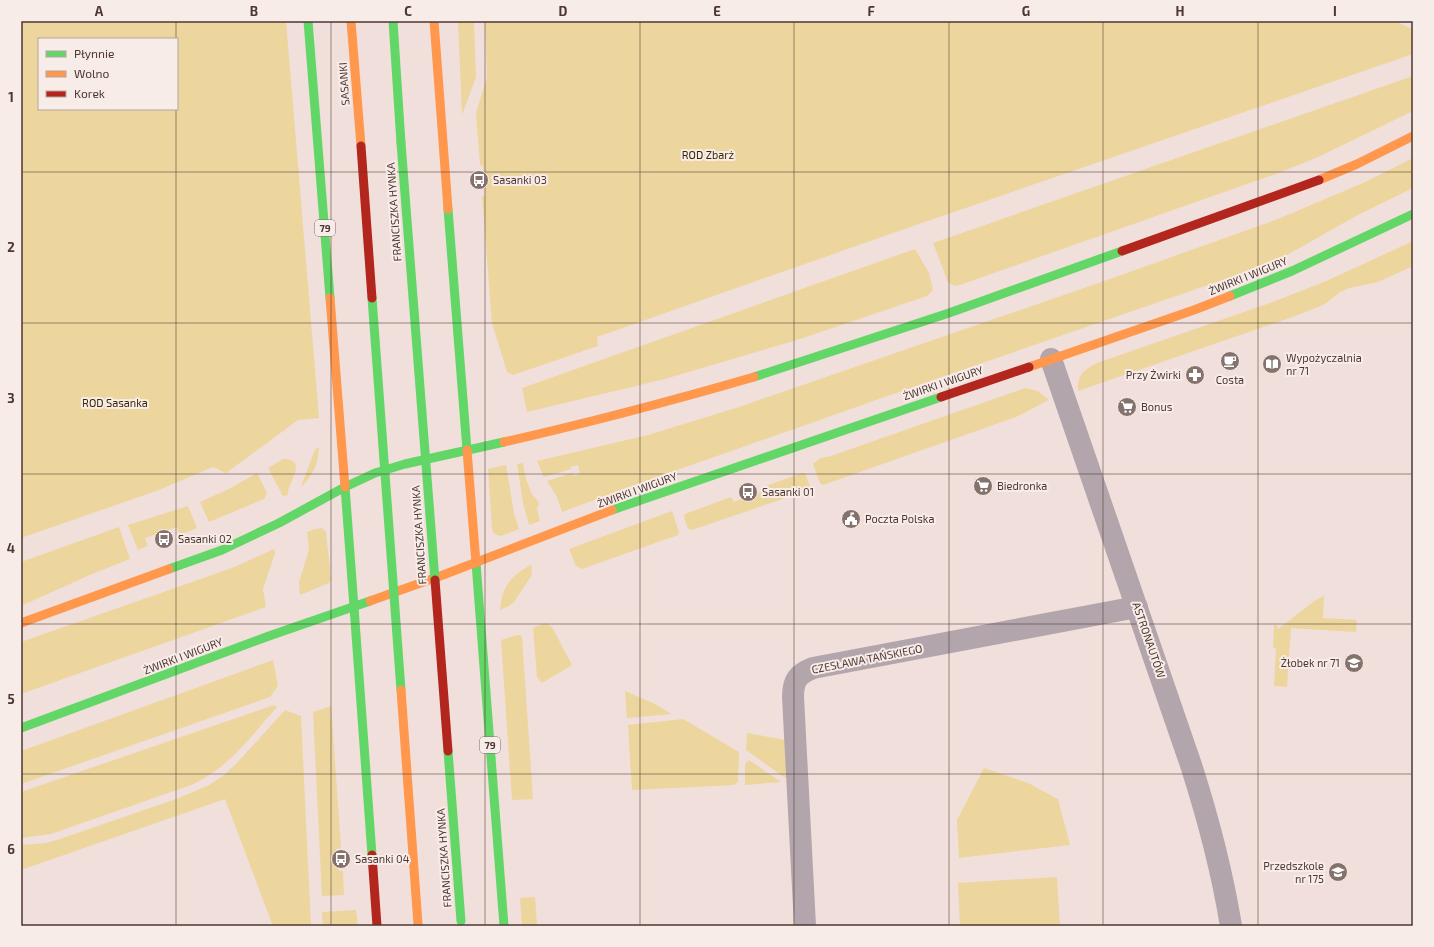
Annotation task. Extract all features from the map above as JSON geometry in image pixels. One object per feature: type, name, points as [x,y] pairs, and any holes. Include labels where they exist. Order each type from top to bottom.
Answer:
[{"type":"main road","name":"79","points":[[308,21],[345,487],[377,926]]},
{"type":"main road","name":"SASANKI","points":[[351,21],[418,925]]},
{"type":"main road","name":"FRANCISZKA HYNKA","points":[[392,21],[461,923]]},
{"type":"main road","name":"79","points":[[434,21],[504,926]]},
{"type":"main road","points":[[21,623],[222,550],[375,473],[390,468],[524,438],[696,394],[779,370],[956,310],[1316,181],[1357,164],[1413,136]]},
{"type":"main road","name":"ŻWIRKI I WIGURY","points":[[21,728],[122,692],[269,636],[476,563],[629,504],[1194,310],[1292,271],[1413,214]]},
{"type":"street","name":"ASTRONAUTÓW","points":[[1051,359],[1210,824],[1226,890],[1231,926]]},
{"type":"street","name":"CZESŁAWA TAŃSKIEGO","points":[[805,926],[793,697],[793,688],[797,679],[803,672],[813,668],[1137,607]]},
{"type":"green space","name":"ROD Sasanka","points":[[21,21],[286,21],[319,418],[298,420],[226,473],[213,467],[159,490],[21,538]]},
{"type":"green space","points":[[458,21],[474,21],[476,77],[462,115]]},
{"type":"green space","name":"ROD Zbarż","points":[[485,21],[1394,21],[1413,29],[1413,54],[916,225],[597,337],[598,346],[513,375],[507,372],[492,323],[482,196],[485,195],[483,166],[480,165],[476,113],[487,77]]},
{"type":"green space","points":[[1413,76],[1413,111],[1316,158],[1273,175],[957,286],[948,282],[933,243]]},
{"type":"green space","points":[[1413,158],[1413,188],[1356,216],[1289,254],[1237,275],[936,379],[562,512],[557,497],[547,481],[572,473],[574,476],[580,474],[578,465],[570,467],[571,469],[544,477],[537,461],[648,435],[739,407],[1110,279],[1278,219],[1363,183]]},
{"type":"green space","points":[[1413,241],[1413,266],[1378,282],[1349,288],[1340,292],[1325,304],[1301,314],[1078,391],[1078,385],[1082,374],[1088,368],[1097,363],[1270,303],[1324,282]]},
{"type":"green space","points":[[915,249],[929,273],[933,290],[927,296],[797,340],[665,379],[527,412],[522,388]]},
{"type":"green space","points":[[1025,388],[1038,391],[1049,400],[1016,417],[823,485],[820,483],[813,464],[822,458]]},
{"type":"green space","points":[[317,448],[319,448],[316,465],[309,478],[301,487],[314,452]]},
{"type":"green space","points":[[283,459],[291,460],[295,463],[296,468],[288,495],[283,496],[268,468]]},
{"type":"green space","points":[[523,463],[525,475],[532,494],[539,504],[537,508],[540,521],[529,525],[523,503],[517,464]]},
{"type":"green space","points":[[506,465],[514,513],[519,529],[501,536],[494,534],[492,529],[488,469]]},
{"type":"green space","points":[[257,473],[267,493],[264,499],[209,522],[200,502],[231,488]]},
{"type":"green space","points":[[805,473],[810,486],[809,490],[692,530],[688,529],[684,517],[685,514],[731,497],[734,502],[764,491],[763,487]]},
{"type":"green space","points":[[188,506],[197,528],[180,535],[177,527],[145,538],[148,546],[138,550],[128,525]]},
{"type":"green space","points":[[672,511],[679,532],[678,535],[582,569],[576,566],[569,549]]},
{"type":"green space","points":[[119,527],[130,559],[92,574],[21,606],[21,562]]},
{"type":"green space","points":[[322,528],[326,532],[331,579],[329,583],[300,595],[299,582],[309,550],[307,532]]},
{"type":"green space","points":[[274,549],[275,553],[263,589],[266,607],[21,694],[21,642],[232,568]]},
{"type":"green space","points":[[531,565],[532,575],[514,602],[500,610],[503,595],[508,583],[518,573]]},
{"type":"green space","points":[[1324,596],[1323,618],[1357,620],[1356,632],[1291,628],[1287,687],[1274,686],[1276,648],[1273,648],[1274,625],[1277,625],[1278,629],[1316,600]]},
{"type":"green space","points":[[545,623],[552,627],[572,665],[542,683],[537,677],[533,628]]},
{"type":"green space","points":[[517,635],[522,637],[533,799],[512,800],[501,640]]},
{"type":"green space","points":[[273,660],[278,686],[270,697],[21,784],[21,751]]},
{"type":"green space","points":[[625,691],[653,703],[672,714],[627,718]]},
{"type":"green space","points":[[274,705],[277,707],[228,761],[217,770],[191,785],[51,834],[21,838],[21,792]]},
{"type":"green space","points":[[331,706],[341,848],[336,849],[339,871],[343,871],[344,895],[322,896],[313,712]]},
{"type":"green space","points":[[285,710],[301,716],[311,926],[273,926],[225,799],[21,870],[21,845],[46,843],[60,839],[179,798],[209,785],[224,775],[236,764]]},
{"type":"green space","points":[[683,719],[739,752],[738,782],[734,785],[632,790],[628,725]]},
{"type":"green space","points":[[747,733],[786,740],[788,777],[784,777],[746,750]]},
{"type":"green space","points":[[749,760],[781,782],[745,785],[745,764]]},
{"type":"green space","points":[[984,768],[1028,783],[1058,799],[1070,845],[959,858],[957,820]]},
{"type":"green space","points":[[1057,877],[1060,926],[960,926],[958,883]]},
{"type":"green space","points":[[535,897],[537,926],[522,926],[520,898]]},
{"type":"green space","points":[[356,910],[358,926],[323,926],[322,912]]},
{"type":"traffic: fast","points":[[308,21],[330,298]]},
{"type":"traffic: fast","points":[[393,21],[401,143]]},
{"type":"traffic: fast","points":[[401,143],[435,580]]},
{"type":"traffic: fast","points":[[448,209],[467,450]]},
{"type":"traffic: fast","points":[[1230,296],[1292,271],[1413,214]]},
{"type":"traffic: fast","points":[[754,377],[949,313],[1122,251]]},
{"type":"traffic: fast","points":[[372,298],[401,690]]},
{"type":"traffic: fast","points":[[612,510],[941,397]]},
{"type":"traffic: fast","points":[[169,569],[222,550],[279,523],[345,487],[375,473],[405,464],[504,442]]},
{"type":"traffic: fast","points":[[345,487],[354,607]]},
{"type":"traffic: fast","points":[[476,563],[504,926]]},
{"type":"traffic: fast","points":[[21,728],[269,636],[370,601]]},
{"type":"traffic: fast","points":[[354,607],[372,855]]},
{"type":"traffic: fast","points":[[448,751],[461,921]]},
{"type":"traffic: slow","points":[[351,21],[361,146]]},
{"type":"traffic: slow","points":[[434,21],[448,209]]},
{"type":"traffic: slow","points":[[1319,180],[1357,164],[1413,136]]},
{"type":"traffic: slow","points":[[1029,367],[1194,310],[1230,296]]},
{"type":"traffic: slow","points":[[330,298],[345,487]]},
{"type":"traffic: slow","points":[[504,442],[692,395],[754,377]]},
{"type":"traffic: slow","points":[[467,450],[476,563]]},
{"type":"traffic: slow","points":[[370,601],[443,575],[612,510]]},
{"type":"traffic: slow","points":[[21,623],[169,569]]},
{"type":"traffic: slow","points":[[401,690],[418,924]]},
{"type":"traffic: jam","points":[[361,146],[372,298]]},
{"type":"traffic: jam","points":[[1122,251],[1319,180]]},
{"type":"traffic: jam","points":[[941,397],[1029,367]]},
{"type":"traffic: jam","points":[[435,580],[448,751]]},
{"type":"traffic: jam","points":[[372,855],[377,926]]},
{"type":"place","name":"Sasanki 03","points":[[479,180]]},
{"type":"place","name":"Costa","points":[[1230,361]]},
{"type":"place","name":"Wypożyczalnia nr 71","points":[[1272,364]]},
{"type":"place","name":"Przy Żwirki","points":[[1195,375]]},
{"type":"place","name":"Bonus","points":[[1127,407]]},
{"type":"place","name":"Biedronka","points":[[983,486]]},
{"type":"place","name":"Sasanki 01","points":[[748,492]]},
{"type":"place","name":"Poczta Polska","points":[[851,519]]},
{"type":"place","name":"Sasanki 02","points":[[164,539]]},
{"type":"place","name":"Żłobek nr 71","points":[[1354,663]]},
{"type":"place","name":"Sasanki 04","points":[[341,859]]},
{"type":"place","name":"Przedszkole nr 175","points":[[1338,872]]}]
